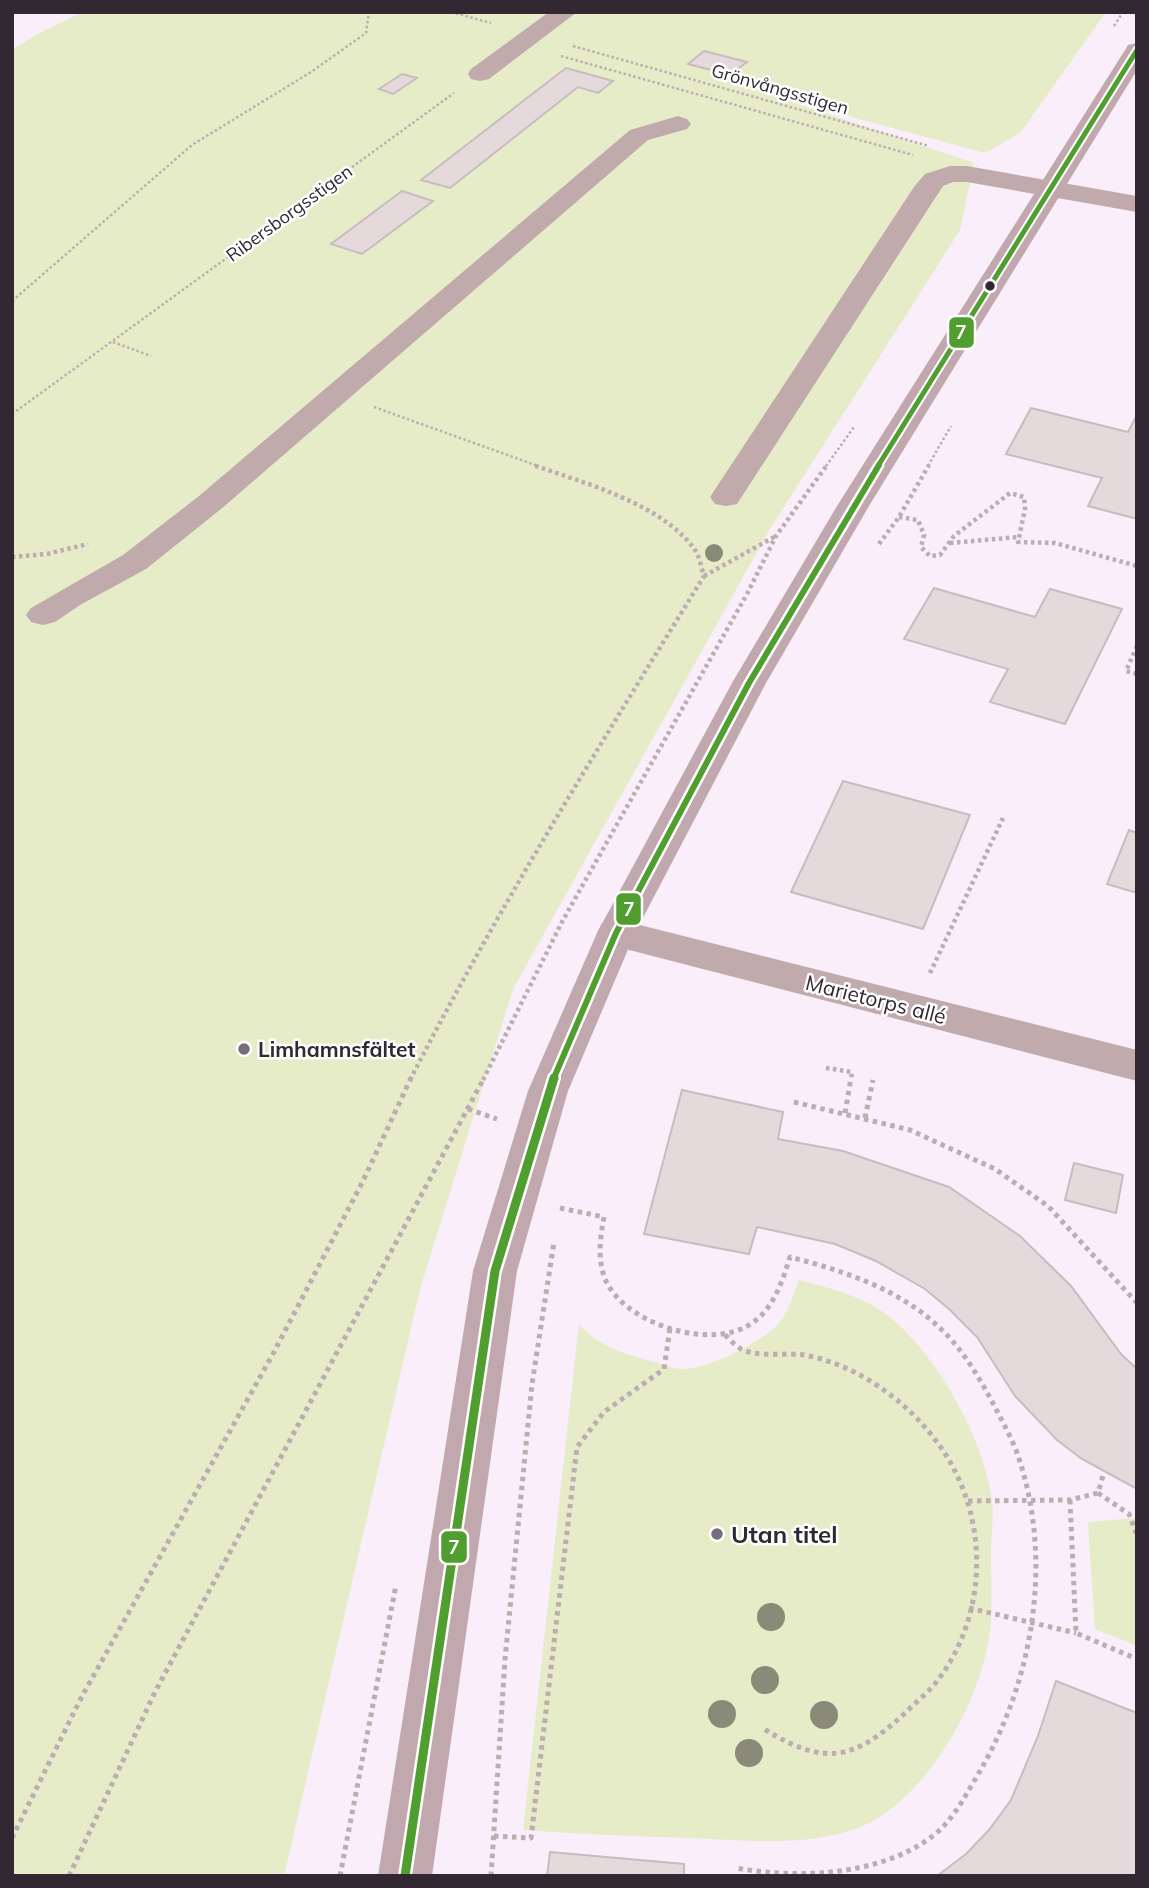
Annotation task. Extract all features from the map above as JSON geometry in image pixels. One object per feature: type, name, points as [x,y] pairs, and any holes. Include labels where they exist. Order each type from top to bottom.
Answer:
[{"type":"main road","points":[[405,1876],[495,1271],[548,1091],[616,933],[749,683],[853,506],[1049,187],[1137,50]]},
{"type":"street","points":[[480,74],[565,12]]},
{"type":"street","points":[[43,615],[74,593],[144,556],[339,394],[639,135],[678,124]]},
{"type":"street","points":[[726,497],[934,180],[950,174],[967,173],[1137,204]]},
{"type":"street","name":"Marietorps allé","points":[[616,933],[1137,1066]]},
{"type":"path","points":[[12,301],[192,145],[311,72],[366,33],[369,12]]},
{"type":"path","name":"Grönvångsstigen","points":[[527,40],[941,149]]},
{"type":"path","name":"Grönvångsstigen","points":[[527,40],[940,162],[967,173]]},
{"type":"path","name":"Ribersborgsstigen","points":[[12,414],[480,74]]},
{"type":"path","points":[[112,342],[151,356]]},
{"type":"path","points":[[339,394],[626,498],[666,522],[696,551],[704,576]]},
{"type":"path","points":[[853,506],[918,520],[924,535],[921,547],[930,556],[940,555],[949,543],[988,508],[1010,493],[1024,497],[1027,509],[1018,542],[1055,543],[1137,566]]},
{"type":"path","points":[[12,1838],[80,1700],[287,1328],[363,1181],[455,992],[533,855],[704,576],[776,536]]},
{"type":"path","points":[[949,543],[1018,537]]},
{"type":"path","points":[[1137,646],[1126,671],[1137,674]]},
{"type":"path","points":[[913,1009],[1003,818]]},
{"type":"path","points":[[69,1876],[155,1692],[468,1109],[563,920]]},
{"type":"path","points":[[826,1068],[852,1072],[845,1113]]},
{"type":"path","points":[[865,1118],[873,1080]]},
{"type":"path","points":[[794,1102],[910,1130],[995,1169],[1048,1206],[1137,1303]]},
{"type":"path","points":[[560,1208],[604,1217],[599,1259],[608,1287],[636,1314],[670,1328],[724,1335],[746,1328],[771,1306],[790,1257],[836,1268],[877,1285],[929,1318],[951,1339],[969,1362],[1015,1449],[1028,1501],[1036,1563],[1023,1676],[993,1753],[948,1824],[911,1850],[892,1859],[848,1871],[822,1876],[774,1875],[736,1868]]},
{"type":"path","points":[[494,1836],[531,1838],[578,1447],[591,1428],[612,1407],[664,1369],[670,1328]]},
{"type":"path","points":[[724,1335],[742,1349],[803,1355],[838,1364],[888,1394],[934,1438],[950,1461],[974,1518],[977,1546],[960,1641],[947,1667],[923,1697],[872,1741],[852,1751],[828,1755],[792,1745],[764,1729]]},
{"type":"path","points":[[1098,1493],[1104,1472]]},
{"type":"path","points":[[968,1501],[1070,1500],[1098,1493],[1129,1514],[1137,1535]]},
{"type":"path","points":[[1070,1500],[1076,1633]]},
{"type":"path","points":[[968,1608],[1076,1633],[1137,1659]]},
{"type":"green space","points":[[83,12],[1106,12],[1020,133],[985,153],[774,96],[974,163],[960,230],[770,529],[513,989],[420,1289],[284,1876],[12,1876],[12,50],[39,33]]},
{"type":"green space","points":[[799,1280],[847,1294],[870,1304],[881,1310],[909,1335],[942,1377],[969,1426],[979,1451],[993,1506],[990,1628],[979,1677],[956,1729],[941,1754],[904,1798],[883,1815],[840,1834],[797,1840],[752,1841],[523,1830],[579,1324],[595,1339],[624,1353],[675,1368],[692,1368],[733,1354],[770,1331],[785,1314]]},
{"type":"green space","points":[[1137,1518],[1137,1646],[1095,1629],[1088,1522]]},
{"type":"building","points":[[704,51],[747,62],[730,75],[688,64]]},
{"type":"building","points":[[566,68],[613,81],[598,93],[578,87],[450,188],[421,180]]},
{"type":"building","points":[[402,74],[417,78],[393,94],[379,89]]},
{"type":"building","points":[[402,191],[433,201],[362,254],[331,244]]},
{"type":"building","points":[[1031,408],[1128,432],[1137,415],[1137,519],[1088,506],[1102,478],[1006,454]]},
{"type":"building","points":[[934,588],[1035,617],[1050,589],[1122,609],[1065,724],[990,702],[1008,669],[904,639]]},
{"type":"building","points":[[843,781],[970,815],[923,929],[791,892]]},
{"type":"building","points":[[1129,830],[1137,833],[1137,893],[1107,884]]},
{"type":"building","points":[[682,1090],[783,1112],[778,1139],[843,1151],[949,1187],[1020,1236],[1071,1286],[1121,1354],[1137,1369],[1137,1489],[1082,1459],[1057,1440],[1015,1396],[977,1337],[949,1309],[925,1289],[876,1261],[835,1244],[757,1227],[749,1254],[644,1234]]},
{"type":"building","points":[[1074,1163],[1123,1175],[1116,1213],[1065,1200]]},
{"type":"building","points":[[1056,1681],[1137,1713],[1137,1876],[937,1876],[966,1854],[989,1830],[1011,1800],[1038,1736]]},
{"type":"building","points":[[550,1852],[684,1864],[684,1876],[547,1876]]},
{"type":"transit line","name":"7","points":[[405,1876],[495,1271],[548,1091],[616,933],[749,683],[853,506],[1137,50]]},
{"type":"place","name":"Limhamnsfältet","points":[[244,1049]]},
{"type":"place","name":"Utan titel","points":[[717,1534]]}]
